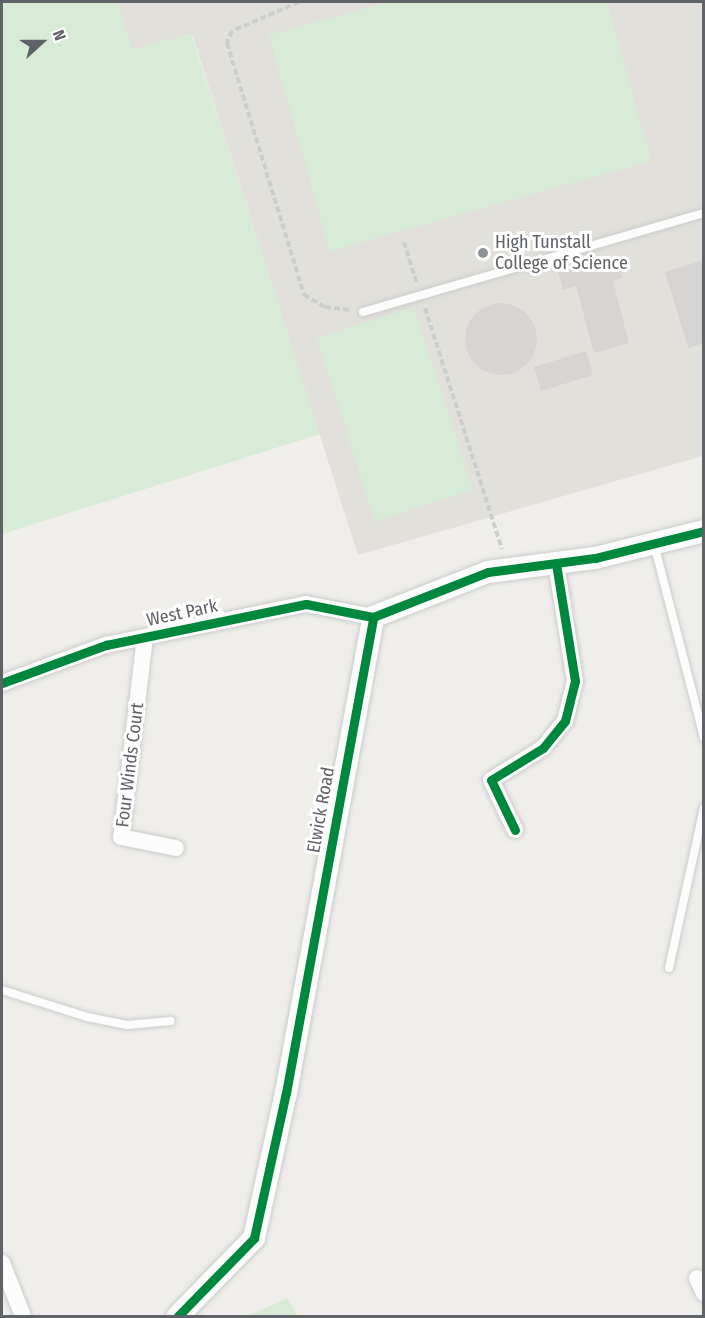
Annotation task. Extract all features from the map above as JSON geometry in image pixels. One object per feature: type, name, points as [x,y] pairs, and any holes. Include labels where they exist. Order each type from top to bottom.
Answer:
[{"type":"street","points":[[373,617],[488,572],[595,558],[704,531]]},
{"type":"street","points":[[515,830],[491,780],[543,748],[565,721],[575,681],[556,564]]},
{"type":"street","name":"West Park","points":[[2,683],[106,645],[306,604],[373,617]]},
{"type":"street","name":"Elwick Road","points":[[178,1317],[254,1238],[286,1093],[373,617]]},
{"type":"street","name":"Four Winds Court","points":[[145,637],[121,837],[176,848]]},
{"type":"street","points":[[2,1263],[23,1317]]},
{"type":"lane","points":[[363,312],[704,213]]},
{"type":"lane","points":[[654,543],[704,738]]},
{"type":"lane","points":[[669,968],[704,808]]},
{"type":"lane","points":[[2,990],[87,1017],[127,1024],[171,1021]]},
{"type":"path","points":[[299,2],[232,30],[227,43],[304,295],[325,307],[363,312]]},
{"type":"path","points":[[404,242],[503,553]]},
{"type":"shaded area","name":"High Tunstall College of Science","points":[[117,2],[703,2],[703,456],[358,555],[192,34],[131,50]]},
{"type":"green space","points":[[2,2],[117,2],[132,50],[191,34],[320,434],[2,534]]},
{"type":"green space","points":[[389,2],[607,2],[651,161],[330,251],[269,35]]},
{"type":"green space","points":[[414,307],[473,490],[375,521],[317,338]]},
{"type":"green space","points":[[287,1298],[298,1316],[248,1316]]},
{"type":"building","points":[[583,257],[586,267],[617,259],[622,278],[613,281],[629,343],[594,353],[576,286],[563,290],[556,265]]},
{"type":"building","points":[[704,260],[704,343],[688,348],[665,272]]},
{"type":"building","points":[[501,303],[521,309],[531,319],[537,339],[531,359],[521,369],[501,375],[481,369],[471,359],[465,339],[471,319],[481,309]]},
{"type":"building","points":[[586,351],[593,375],[541,391],[534,367]]},
{"type":"cycle path","points":[[178,1316],[254,1238],[286,1093],[373,617],[488,572],[595,558],[704,531]]},
{"type":"cycle path","points":[[515,830],[491,780],[543,748],[565,721],[575,681],[556,564]]},
{"type":"cycle path","points":[[2,683],[106,645],[306,604],[373,617]]},
{"type":"place","name":"High Tunstall College of Science","points":[[483,253]]}]
